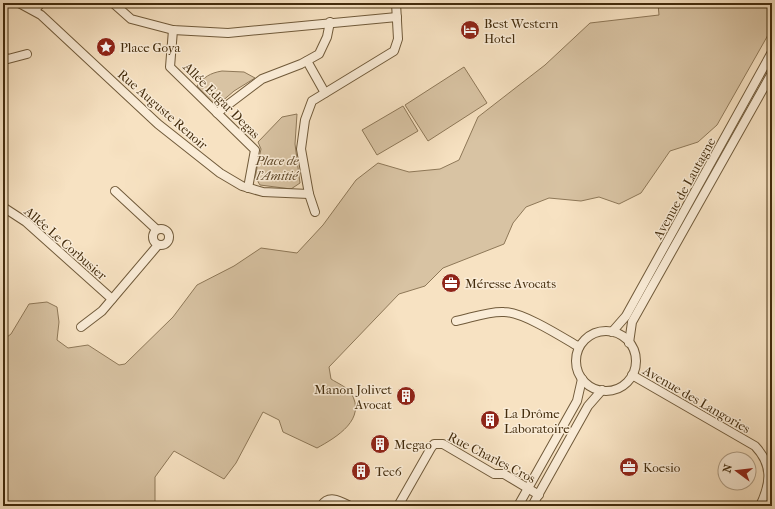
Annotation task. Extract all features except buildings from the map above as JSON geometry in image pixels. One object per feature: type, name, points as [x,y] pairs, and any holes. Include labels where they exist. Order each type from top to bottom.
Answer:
[{"type":"street","name":"Rue Auguste Renoir","points":[[19,3],[35,10],[158,124],[220,173],[248,188],[263,192],[309,194]]},
{"type":"street","points":[[35,10],[42,3]]},
{"type":"street","points":[[113,3],[131,19],[173,30],[228,33],[303,27],[330,22],[397,17]]},
{"type":"street","points":[[315,212],[309,194],[301,149],[305,120],[312,101],[394,51],[398,39],[396,3]]},
{"type":"street","points":[[218,113],[262,79],[319,54],[327,37],[330,22]]},
{"type":"street","name":"Allée Edgar Degas","points":[[173,30],[170,66],[255,150],[248,188]]},
{"type":"street","name":"Avenue de Lautagne","points":[[612,332],[626,316],[772,52]]},
{"type":"street","points":[[3,56],[8,59],[27,54]]},
{"type":"street","points":[[307,60],[325,93]]},
{"type":"street","name":"Avenue de Lautagne","points":[[629,342],[632,322],[772,73]]},
{"type":"street","points":[[115,191],[156,230]]},
{"type":"street","name":"Allée Le Corbusier","points":[[3,207],[26,222],[112,299]]},
{"type":"street","points":[[164,229],[169,234],[169,240],[165,245],[158,245],[153,240],[153,234],[156,230],[164,229]]},
{"type":"street","points":[[81,327],[102,311],[158,245]]},
{"type":"street","points":[[456,321],[493,313],[510,312],[525,318],[580,347]]},
{"type":"street","points":[[606,331],[612,332],[618,334],[629,342],[636,359],[632,375],[622,386],[616,389],[602,390],[588,384],[582,379],[577,367],[577,353],[580,347],[593,334],[606,331]]},
{"type":"street","name":"Avenue des Langories","points":[[632,375],[755,446],[764,456],[769,472],[767,488],[760,506]]},
{"type":"street","points":[[518,506],[577,401],[582,379]]},
{"type":"street","points":[[532,506],[588,406],[602,390]]},
{"type":"street","name":"Rue Charles Cros","points":[[398,506],[430,448],[438,444],[443,444],[494,474],[504,474],[539,495]]},
{"type":"street","points":[[321,506],[327,500],[335,499],[350,506]]},
{"type":"green space","points":[[658,3],[772,3],[772,28],[717,125],[698,142],[670,151],[641,193],[619,204],[599,197],[581,201],[549,198],[526,207],[513,223],[504,244],[443,268],[425,286],[399,294],[329,367],[331,379],[349,391],[355,402],[353,419],[341,433],[317,448],[283,432],[279,420],[263,412],[236,463],[224,479],[174,451],[155,477],[155,506],[3,506],[3,340],[11,334],[29,304],[47,302],[57,307],[59,322],[57,340],[68,348],[88,345],[119,365],[125,364],[173,317],[197,285],[234,266],[261,248],[297,253],[323,225],[356,180],[378,163],[409,172],[440,169],[459,160],[478,117],[545,65],[590,23],[659,15]]},
{"type":"green space","points":[[464,67],[487,103],[428,141],[405,105]]},
{"type":"green space","points":[[222,71],[244,72],[255,78],[234,91],[220,103],[213,103],[197,86],[208,76]]},
{"type":"green space","points":[[403,106],[418,131],[377,155],[362,130]]},
{"type":"green space","name":"Place de l'Amitié","points":[[297,114],[295,144],[300,183],[291,189],[260,185],[255,177],[261,149],[258,142],[282,117]]},
{"type":"place","name":"Best Western Hotel","points":[[470,30]]},
{"type":"place","name":"Place Goya","points":[[106,47]]},
{"type":"place","name":"Méresse Avocats","points":[[451,283]]},
{"type":"place","name":"Manon Jolivet Avocat","points":[[406,396]]},
{"type":"place","name":"La Drôme Laboratoire","points":[[490,420]]},
{"type":"place","name":"Megao","points":[[380,444]]},
{"type":"place","name":"Koesio","points":[[629,467]]},
{"type":"place","name":"Tec6","points":[[361,471]]}]
